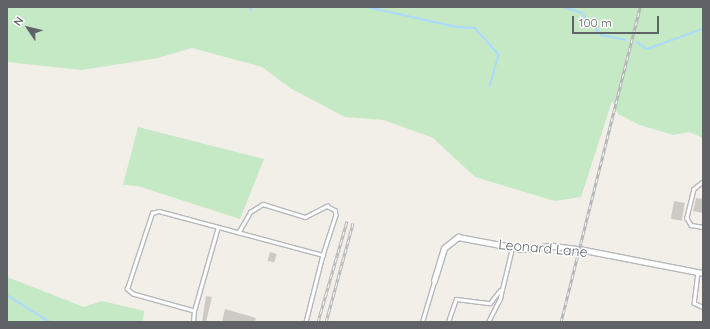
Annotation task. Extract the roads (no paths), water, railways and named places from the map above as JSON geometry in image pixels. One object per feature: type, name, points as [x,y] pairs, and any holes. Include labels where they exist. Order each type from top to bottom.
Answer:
[{"type":"street","name":"Leonard Lane","points":[[434,281],[444,248],[458,237],[512,248],[578,249],[700,273]]},
{"type":"lane","points":[[703,182],[694,189],[687,218],[692,225],[703,227]]},
{"type":"lane","points":[[238,233],[250,212],[263,204],[305,218],[327,206],[336,210],[336,215],[323,256],[306,322]]},
{"type":"lane","points":[[194,311],[133,294],[127,289],[146,221],[159,211],[323,256]]},
{"type":"lane","points":[[192,322],[218,227]]},
{"type":"lane","points":[[488,322],[500,290],[512,248]]},
{"type":"lane","points":[[700,273],[694,303],[703,307]]},
{"type":"lane","points":[[422,322],[434,281]]},
{"type":"lane","points":[[448,322],[456,299],[490,303],[500,290]]},
{"type":"waterway","points":[[367,7],[457,27],[475,28],[499,55],[490,86]]},
{"type":"waterway","points":[[564,7],[582,13],[602,35],[625,40]]},
{"type":"waterway","points":[[637,42],[647,49],[703,29]]},
{"type":"waterway","points":[[7,295],[50,322]]},
{"type":"railway","points":[[561,322],[640,7]]},
{"type":"railway","points":[[318,322],[347,221]]},
{"type":"railway","points":[[326,322],[353,223]]}]
